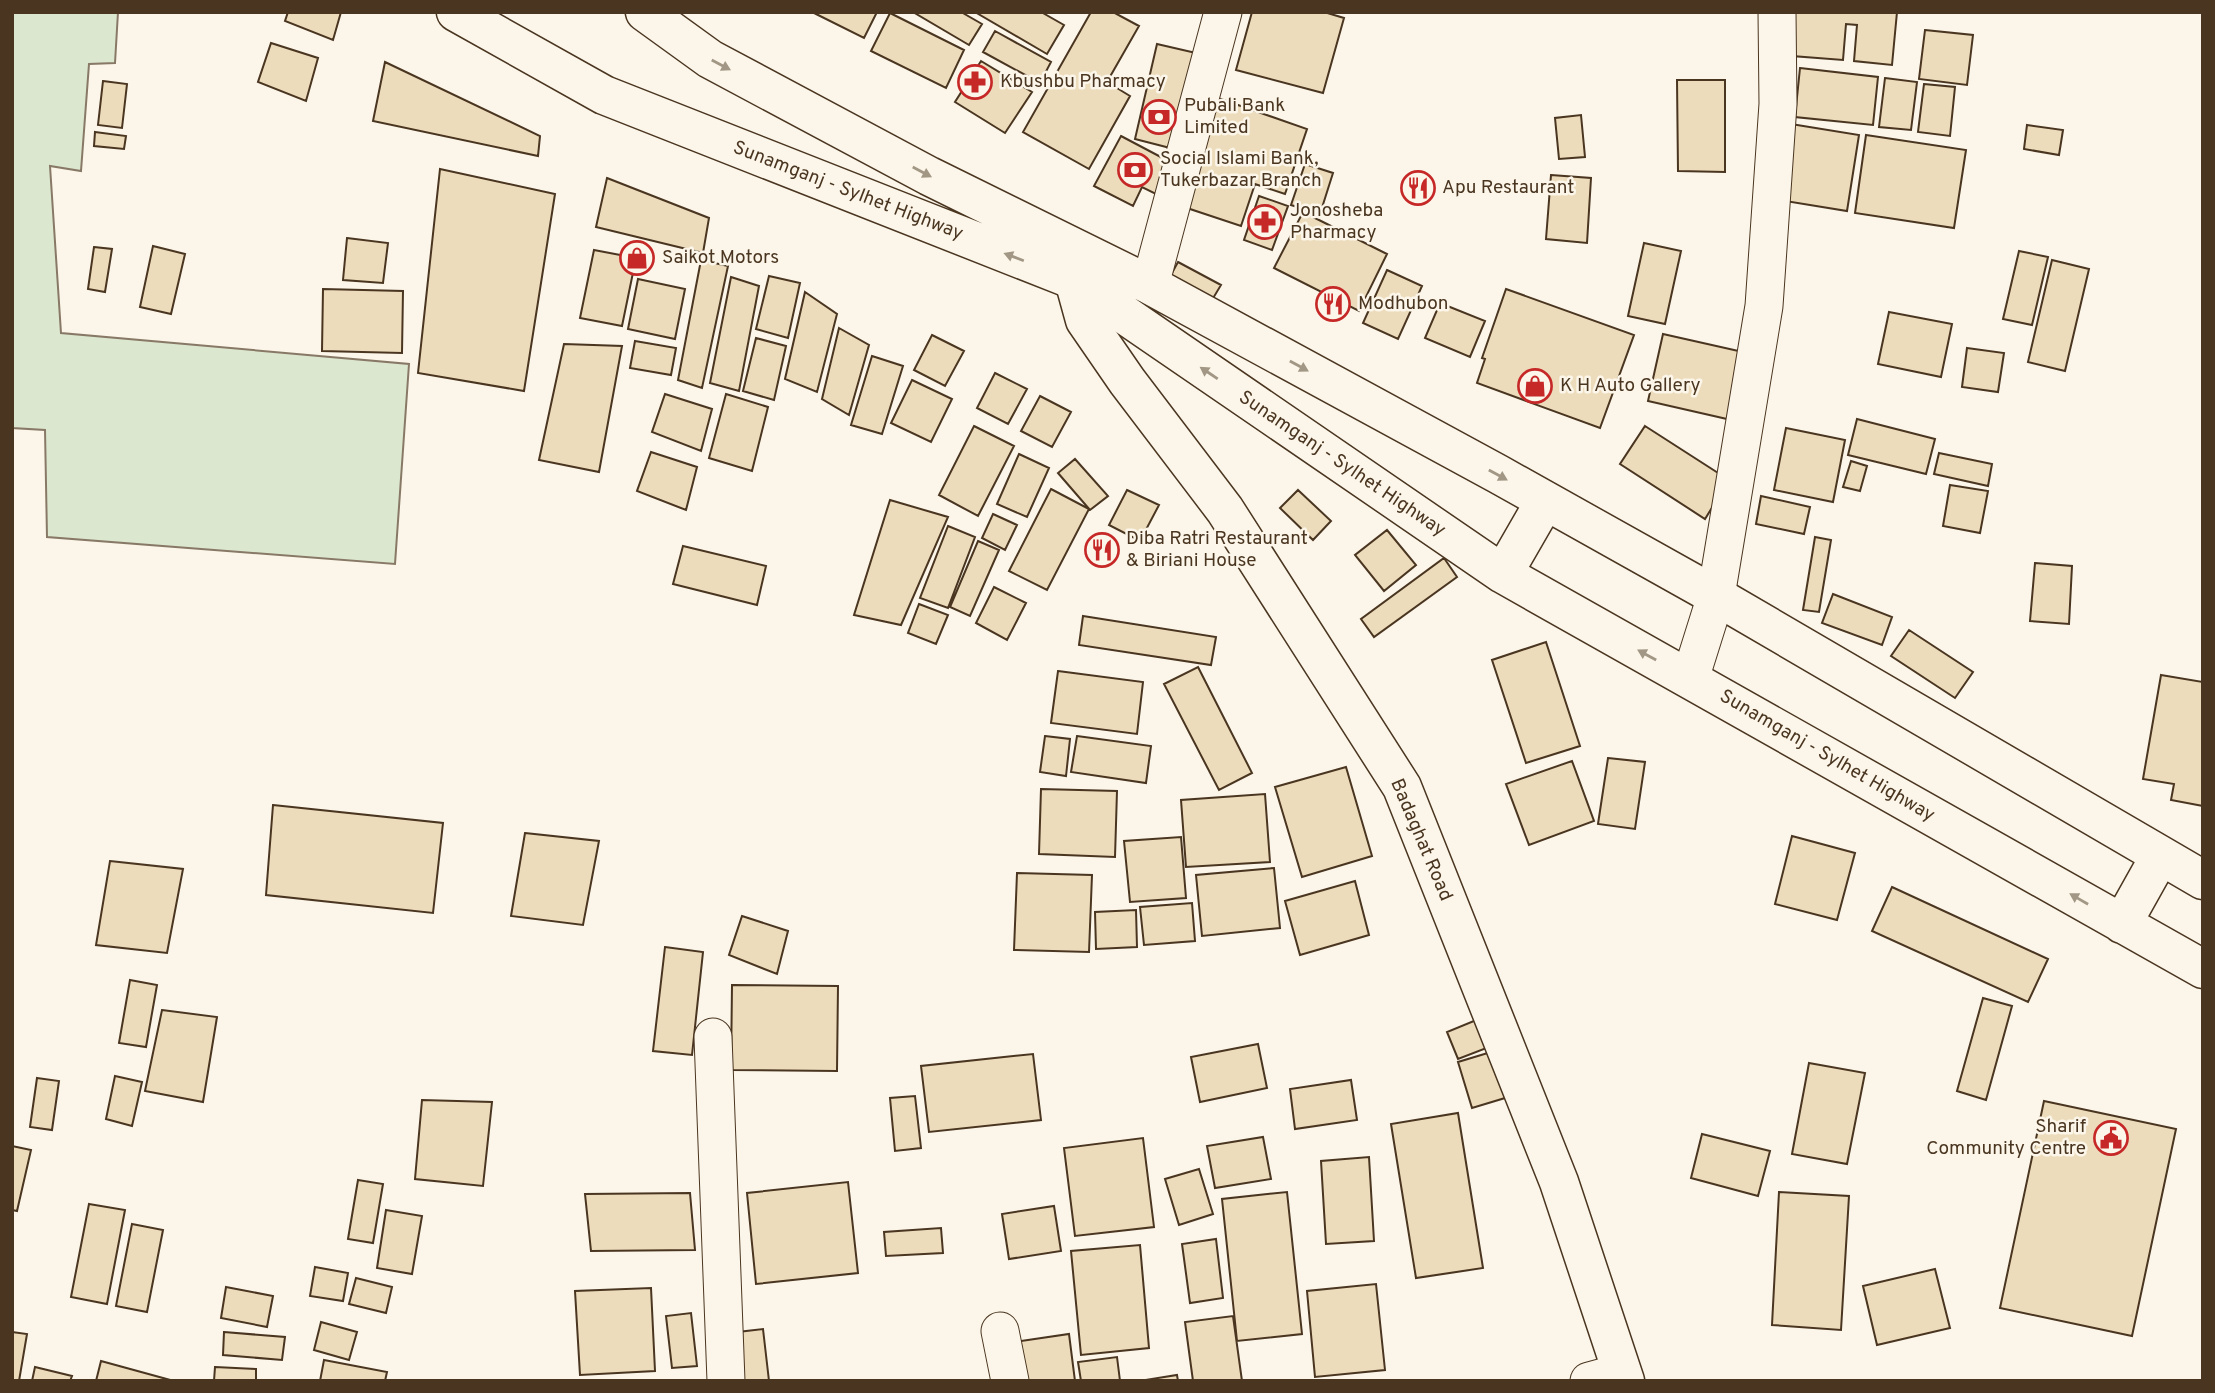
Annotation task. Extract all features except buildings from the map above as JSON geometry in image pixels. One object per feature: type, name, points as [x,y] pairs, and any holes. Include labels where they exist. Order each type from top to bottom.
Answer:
[{"type":"main road","name":"Sunamganj - Sylhet Highway","points":[[456,12],[604,95],[1074,263],[1150,285],[1716,596],[2203,880]]},
{"type":"main road","name":"Sunamganj - Sylhet Highway","points":[[645,12],[685,27],[710,59],[929,176],[1074,263],[1503,574],[2203,969]]},
{"type":"main road","name":"Badaghat Road","points":[[1074,263],[1085,320],[1127,382],[1225,510],[1402,787],[1559,1182],[1612,1378]]},
{"type":"main road","points":[[1503,574],[1545,501]]},
{"type":"main road","points":[[2122,924],[2160,856]]},
{"type":"street","points":[[1150,285],[1223,12]]},
{"type":"street","points":[[1690,679],[1716,596],[1764,306],[1778,104],[1777,12]]},
{"type":"street","points":[[713,1037],[726,1381]]},
{"type":"street","points":[[1000,1331],[1010,1381]]},
{"type":"green space","points":[[12,12],[118,12],[115,63],[89,64],[81,171],[50,166],[61,333],[409,364],[395,564],[47,537],[45,430],[12,428]]},
{"type":"place","name":"Kbushbu Pharmacy","points":[[975,82]]},
{"type":"place","name":"Pubali Bank Limited","points":[[1159,117]]},
{"type":"place","name":"Social Islami Bank, Tukerbazar Branch","points":[[1135,170]]},
{"type":"place","name":"Apu Restaurant","points":[[1418,188]]},
{"type":"place","name":"Jonosheba Pharmacy","points":[[1265,222]]},
{"type":"place","name":"Saikot Motors","points":[[637,258]]},
{"type":"place","name":"Modhubon","points":[[1333,304]]},
{"type":"place","name":"K H Auto Gallery","points":[[1535,386]]},
{"type":"place","name":"Diba Ratri Restaurant & Biriani House","points":[[1102,550]]},
{"type":"place","name":"Sharif Community Centre","points":[[2111,1138]]}]
